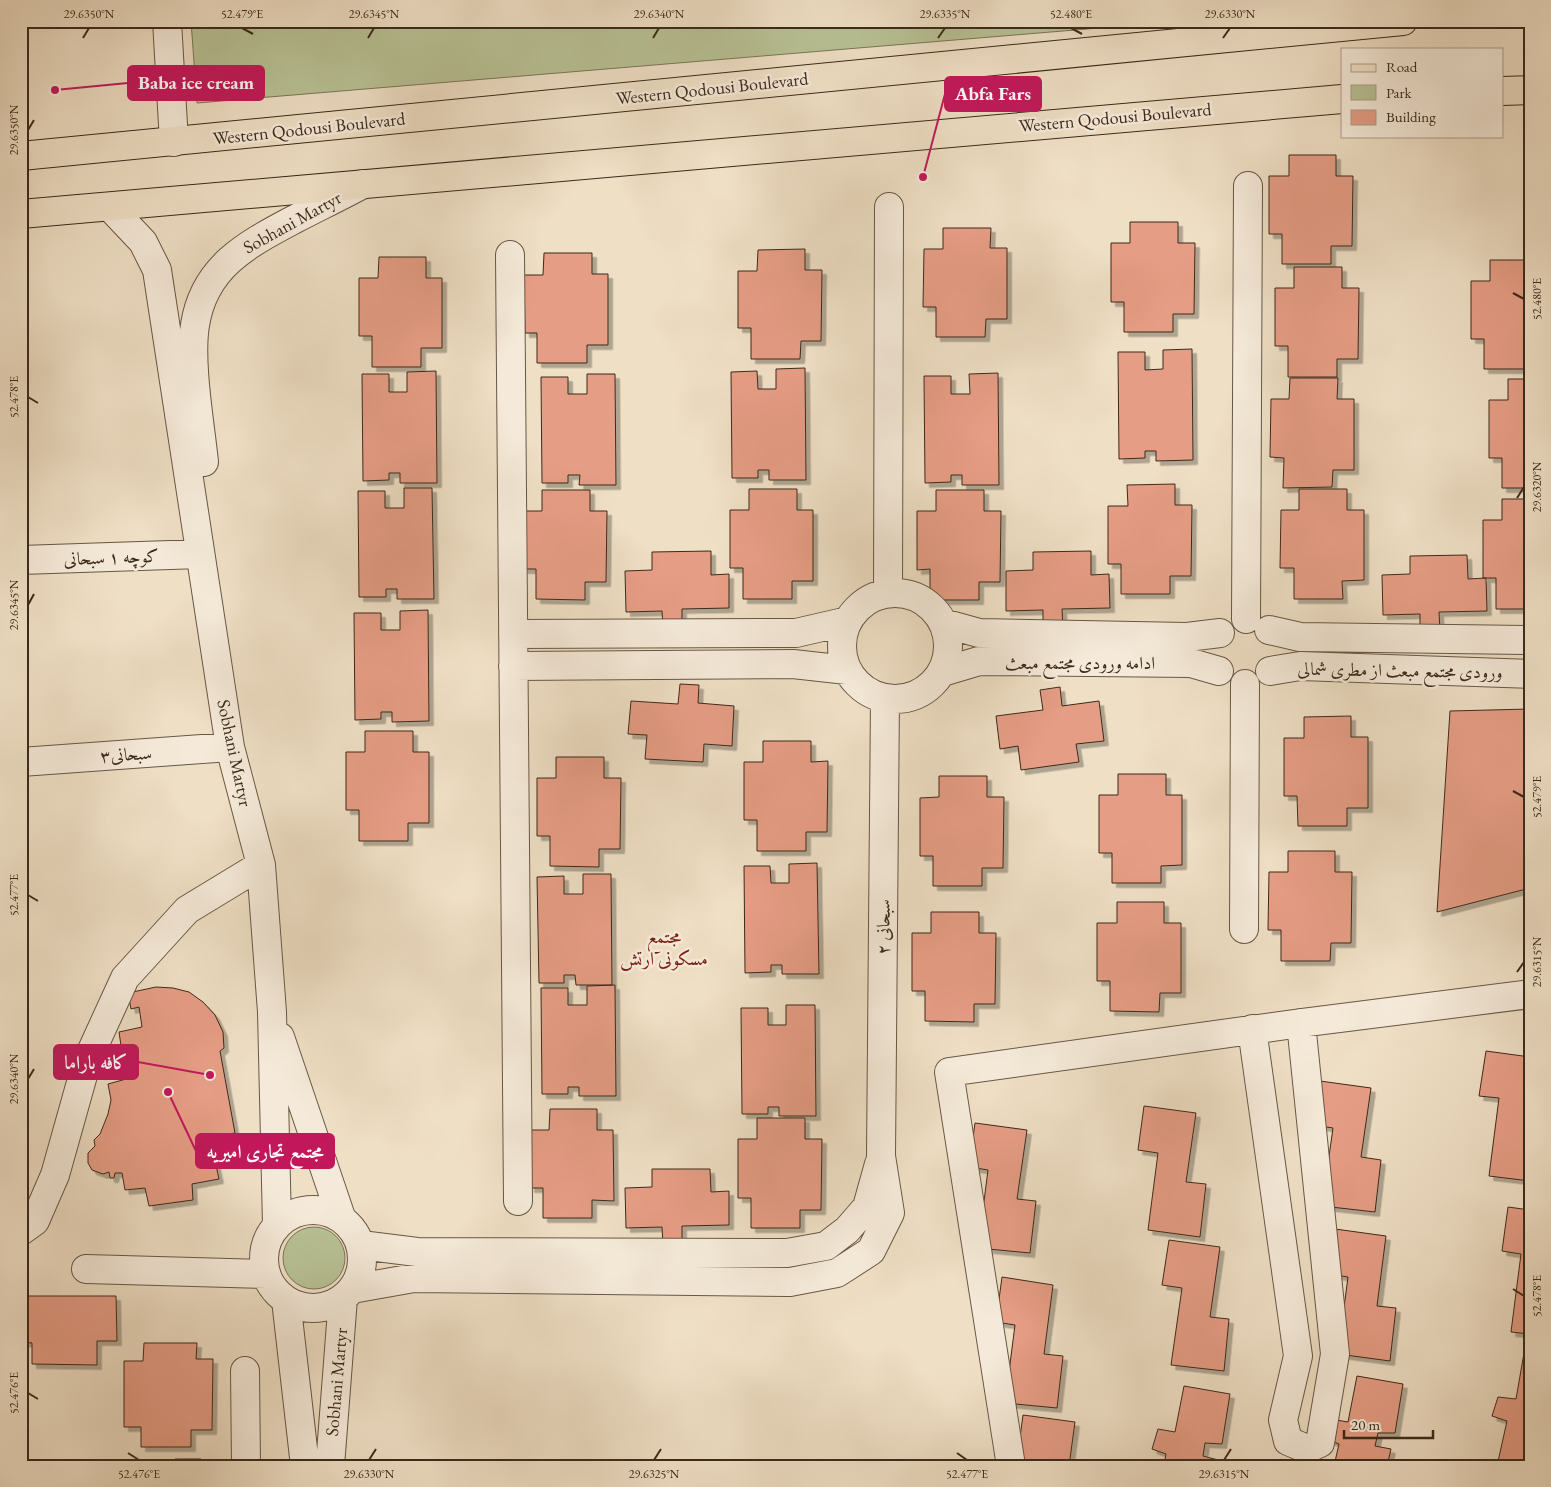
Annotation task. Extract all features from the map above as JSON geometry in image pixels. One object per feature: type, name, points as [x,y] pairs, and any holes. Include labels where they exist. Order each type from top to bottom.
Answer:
[{"type":"main road","name":"Western Qodousi Boulevard","points":[[21,156],[1402,21]]},
{"type":"main road","points":[[1504,91],[1530,90]]},
{"type":"main road","name":"Western Qodousi Boulevard","points":[[21,214],[1341,99]]},
{"type":"street","points":[[167,21],[174,142]]},
{"type":"street","name":"Sobhani Martyr","points":[[192,494],[205,474],[194,354],[195,325],[203,296],[222,267],[246,245],[365,183]]},
{"type":"street","points":[[1248,186],[1257,625],[1277,645],[1277,654],[1270,671],[1263,678],[1245,684],[1235,682],[1220,670],[1214,652],[1215,642],[1227,626],[1257,625],[1300,638],[1530,640]]},
{"type":"street","name":"Sobhani Martyr","points":[[110,207],[143,242],[156,270],[230,747],[261,865],[272,1012],[277,1225]]},
{"type":"street","points":[[888,593],[890,207]]},
{"type":"street","points":[[510,255],[518,1201]]},
{"type":"street","name":"کوچه ۱ سبحانی","points":[[21,560],[200,554]]},
{"type":"street","points":[[888,593],[905,594],[920,599],[934,609],[943,623],[948,639],[948,656],[942,672],[932,685],[918,694],[902,700],[885,699],[869,693],[856,683],[847,670],[842,654],[842,637],[848,621],[858,608],[872,598],[888,593]]},
{"type":"street","points":[[513,634],[796,633],[848,621]]},
{"type":"street","points":[[943,623],[979,633],[1187,637],[1220,633]]},
{"type":"street","points":[[1464,671],[1465,640]]},
{"type":"street","name":"ادامه ورودی مجتمع مبعث","points":[[942,672],[979,661],[1191,663],[1220,670]]},
{"type":"street","points":[[513,666],[793,664],[847,670]]},
{"type":"street","name":"ورودی مجتمع مبعث از مطری شمالی","points":[[1270,671],[1300,666],[1530,674]]},
{"type":"street","points":[[1244,929],[1245,684]]},
{"type":"street","name":"سبحانی ۲","points":[[881,1156],[885,699]]},
{"type":"street","name":"سبحانی۳","points":[[21,762],[230,747]]},
{"type":"street","points":[[21,1232],[35,1221],[56,1175],[87,1061],[125,978],[187,910],[261,865]]},
{"type":"street","points":[[1011,1466],[949,1072],[1302,1023],[1530,994]]},
{"type":"street","name":"Sobhani Martyr","points":[[272,1012],[341,1217]]},
{"type":"street","points":[[1252,1030],[1298,1356],[1283,1420],[1288,1441],[1307,1449],[1320,1443],[1335,1354],[1302,1023]]},
{"type":"street","points":[[361,1245],[417,1252],[787,1254],[826,1246],[847,1230],[867,1207],[881,1156]]},
{"type":"street","points":[[348,1294],[360,1276],[363,1261],[361,1245],[354,1229],[341,1217],[325,1210],[308,1209],[291,1214],[277,1225],[268,1240],[264,1257],[266,1274],[274,1289],[286,1300],[300,1307],[316,1308],[332,1305],[348,1294],[414,1278],[790,1282],[837,1273],[871,1251],[890,1213],[881,1156]]},
{"type":"street","points":[[728,1253],[728,1281]]},
{"type":"street","points":[[86,1268],[266,1274]]},
{"type":"street","name":"Sobhani Martyr","points":[[330,1466],[348,1294]]},
{"type":"street","name":"Sobhani Martyr","points":[[286,1300],[305,1466]]},
{"type":"street","points":[[245,1371],[246,1466]]},
{"type":"green space","points":[[191,21],[1126,21],[1111,27],[197,103]]},
{"type":"green space","points":[[308,1227],[320,1227],[336,1236],[343,1246],[345,1258],[343,1270],[336,1280],[320,1289],[308,1289],[297,1284],[288,1275],[283,1264],[283,1252],[288,1241],[297,1232]]},
{"type":"building","points":[[1289,155],[1336,155],[1336,176],[1353,176],[1352,246],[1331,246],[1331,264],[1282,264],[1282,234],[1269,234],[1269,176],[1289,176]]},
{"type":"building","points":[[1130,222],[1178,222],[1178,243],[1195,243],[1194,314],[1173,314],[1173,332],[1124,332],[1124,302],[1111,302],[1111,243],[1130,243]]},
{"type":"building","points":[[943,228],[991,228],[990,248],[1007,248],[1007,319],[986,319],[985,337],[936,337],[936,307],[923,307],[924,249],[943,249]]},
{"type":"building","points":[[805,249],[805,270],[822,270],[821,341],[801,341],[800,359],[751,359],[751,328],[738,328],[738,271],[757,271],[758,250]]},
{"type":"building","points":[[544,253],[592,253],[592,274],[608,274],[608,345],[587,345],[587,363],[537,363],[537,333],[525,333],[524,275],[543,275]]},
{"type":"building","points":[[379,257],[426,257],[426,278],[442,278],[442,348],[421,348],[421,367],[372,367],[372,336],[359,336],[359,278],[378,278]]},
{"type":"building","points":[[1490,260],[1530,260],[1530,369],[1484,369],[1484,339],[1471,339],[1471,281],[1490,281]]},
{"type":"building","points":[[1294,267],[1342,267],[1342,288],[1359,288],[1358,359],[1337,359],[1337,377],[1288,377],[1288,346],[1275,346],[1275,288],[1294,288]]},
{"type":"building","points":[[1192,349],[1193,460],[1156,461],[1156,451],[1145,451],[1145,458],[1119,459],[1118,352],[1145,352],[1145,370],[1163,369],[1163,350]]},
{"type":"building","points":[[805,368],[806,480],[769,480],[769,470],[758,470],[758,478],[732,478],[731,372],[757,371],[758,389],[776,389],[776,369]]},
{"type":"building","points":[[436,371],[437,483],[400,483],[400,473],[389,473],[389,480],[363,481],[362,374],[389,374],[389,392],[407,392],[407,372]]},
{"type":"building","points":[[998,373],[999,485],[962,485],[962,475],[951,475],[951,482],[925,483],[924,376],[951,376],[951,394],[970,394],[969,374]]},
{"type":"building","points":[[587,374],[615,374],[616,485],[579,485],[580,475],[568,475],[568,483],[542,483],[541,377],[568,377],[568,394],[587,394]]},
{"type":"building","points":[[1290,378],[1338,378],[1337,399],[1354,399],[1354,470],[1333,470],[1332,487],[1283,488],[1284,458],[1270,457],[1271,399],[1289,399]]},
{"type":"building","points":[[1508,379],[1530,379],[1530,488],[1502,488],[1502,458],[1489,458],[1489,400],[1508,400]]},
{"type":"building","points":[[1175,484],[1175,505],[1192,505],[1191,576],[1170,576],[1170,594],[1121,594],[1121,564],[1108,564],[1108,506],[1128,506],[1127,485]]},
{"type":"building","points":[[404,488],[432,488],[434,599],[397,599],[397,589],[386,589],[386,597],[359,597],[358,491],[385,491],[385,508],[404,508]]},
{"type":"building","points":[[749,489],[797,489],[797,510],[813,510],[813,581],[792,581],[792,599],[743,599],[743,568],[730,568],[730,510],[749,510]]},
{"type":"building","points":[[1299,489],[1347,489],[1347,510],[1364,510],[1364,580],[1342,581],[1343,599],[1294,599],[1294,568],[1280,568],[1281,510],[1299,510]]},
{"type":"building","points":[[542,490],[590,490],[590,511],[607,511],[606,582],[585,582],[585,600],[536,599],[536,569],[523,569],[523,511],[542,511]]},
{"type":"building","points":[[936,490],[984,490],[984,511],[1001,511],[1000,582],[979,582],[979,600],[930,600],[930,569],[917,570],[917,511],[936,511]]},
{"type":"building","points":[[1502,499],[1530,499],[1530,609],[1496,609],[1496,578],[1483,578],[1483,520],[1502,520]]},
{"type":"building","points":[[711,551],[711,575],[729,574],[729,608],[682,609],[682,629],[663,629],[662,611],[626,612],[625,571],[652,570],[652,552]]},
{"type":"building","points":[[1091,551],[1091,575],[1109,574],[1110,608],[1062,609],[1063,629],[1043,629],[1043,610],[1006,611],[1006,571],[1033,570],[1033,552]]},
{"type":"building","points":[[1467,555],[1468,579],[1486,578],[1487,611],[1439,612],[1440,632],[1420,633],[1420,614],[1383,615],[1382,575],[1410,574],[1410,556]]},
{"type":"building","points":[[428,610],[429,721],[392,722],[392,712],[381,712],[381,719],[355,720],[354,613],[381,613],[381,630],[400,630],[400,611]]},
{"type":"building","points":[[680,684],[699,685],[698,703],[734,706],[732,746],[704,744],[703,762],[645,759],[647,735],[628,734],[631,701],[678,704]]},
{"type":"building","points":[[1060,687],[1062,706],[1099,701],[1104,741],[1076,744],[1079,762],[1021,770],[1018,746],[1000,749],[996,716],[1043,710],[1040,690]]},
{"type":"building","points":[[1530,709],[1530,888],[1437,912],[1450,711]]},
{"type":"building","points":[[1351,716],[1351,737],[1368,737],[1368,808],[1347,808],[1347,826],[1298,826],[1297,796],[1284,796],[1284,738],[1304,738],[1304,717]]},
{"type":"building","points":[[365,731],[413,731],[413,752],[429,752],[429,823],[408,823],[408,841],[359,841],[359,810],[346,810],[346,752],[365,752]]},
{"type":"building","points":[[763,741],[811,741],[811,762],[828,761],[827,832],[806,832],[806,851],[757,851],[757,820],[744,820],[744,762],[763,762]]},
{"type":"building","points":[[556,757],[604,757],[604,778],[621,778],[620,849],[599,849],[599,867],[550,866],[550,836],[537,836],[537,778],[556,778]]},
{"type":"building","points":[[1118,774],[1166,774],[1166,795],[1182,795],[1182,865],[1161,866],[1161,883],[1112,883],[1112,853],[1099,853],[1099,795],[1118,795]]},
{"type":"building","points":[[939,776],[987,776],[987,797],[1004,797],[1003,868],[982,868],[982,886],[933,886],[933,856],[920,856],[920,798],[939,797]]},
{"type":"building","points":[[1288,851],[1335,851],[1335,872],[1352,872],[1351,943],[1331,943],[1330,961],[1281,961],[1281,930],[1268,930],[1269,872],[1288,872]]},
{"type":"building","points":[[817,863],[819,974],[782,974],[782,965],[771,965],[771,972],[745,973],[744,866],[770,866],[771,883],[789,883],[789,864]]},
{"type":"building","points":[[583,874],[611,874],[612,985],[576,985],[575,975],[564,975],[564,983],[539,983],[537,877],[564,876],[564,894],[583,894]]},
{"type":"building","points":[[1117,902],[1164,902],[1164,923],[1181,923],[1181,993],[1160,993],[1159,1012],[1110,1011],[1110,981],[1097,981],[1097,923],[1117,923]]},
{"type":"building","points":[[931,912],[979,912],[979,933],[996,933],[995,1004],[974,1004],[974,1022],[925,1021],[925,991],[912,991],[912,933],[931,933]]},
{"type":"building","points":[[615,985],[616,1096],[579,1096],[579,1087],[568,1087],[568,1094],[542,1094],[541,988],[568,988],[568,1005],[587,1005],[587,986]]},
{"type":"building","points":[[156,987],[173,988],[189,992],[203,1002],[215,1015],[223,1032],[224,1048],[220,1051],[235,1133],[210,1137],[219,1179],[192,1184],[193,1200],[149,1206],[145,1188],[125,1190],[122,1173],[115,1173],[114,1178],[110,1178],[109,1172],[103,1174],[92,1170],[88,1163],[88,1153],[95,1146],[94,1140],[100,1134],[108,1114],[111,1100],[108,1084],[126,1079],[119,1032],[142,1027],[139,1007],[131,1009],[128,993]]},
{"type":"building","points":[[786,1005],[815,1005],[816,1116],[779,1116],[779,1107],[768,1107],[768,1114],[742,1114],[741,1008],[768,1008],[768,1025],[786,1025]]},
{"type":"building","points":[[1486,1051],[1530,1057],[1528,1128],[1530,1128],[1530,1181],[1489,1176],[1499,1098],[1479,1096]]},
{"type":"building","points":[[1320,1081],[1371,1088],[1361,1157],[1381,1160],[1375,1212],[1322,1206],[1333,1128],[1313,1125]]},
{"type":"building","points":[[1144,1106],[1196,1113],[1186,1182],[1206,1184],[1200,1237],[1148,1230],[1158,1153],[1138,1150]]},
{"type":"building","points":[[550,1109],[597,1109],[597,1130],[613,1130],[614,1201],[592,1200],[592,1218],[543,1218],[543,1188],[530,1188],[531,1130],[549,1130]]},
{"type":"building","points":[[757,1118],[805,1118],[805,1139],[822,1139],[821,1210],[800,1210],[800,1228],[751,1228],[751,1198],[738,1198],[738,1139],[757,1139]]},
{"type":"building","points":[[975,1123],[1027,1130],[1017,1199],[1036,1201],[1030,1253],[978,1248],[988,1170],[969,1167]]},
{"type":"building","points":[[652,1169],[710,1169],[711,1192],[729,1191],[729,1225],[682,1226],[682,1246],[663,1246],[662,1227],[626,1228],[625,1188],[652,1187]]},
{"type":"building","points":[[1508,1207],[1530,1210],[1530,1334],[1511,1332],[1521,1254],[1502,1251]]},
{"type":"building","points":[[1335,1229],[1386,1236],[1377,1306],[1396,1308],[1390,1361],[1338,1354],[1348,1277],[1328,1274]]},
{"type":"building","points":[[1169,1240],[1220,1247],[1210,1317],[1229,1319],[1224,1371],[1171,1365],[1182,1288],[1162,1285]]},
{"type":"building","points":[[1002,1277],[1053,1285],[1044,1354],[1063,1356],[1057,1408],[1005,1403],[1015,1325],[996,1322]]},
{"type":"building","points":[[21,1296],[116,1296],[117,1341],[97,1341],[97,1365],[32,1364],[32,1343],[21,1342]]},
{"type":"building","points":[[144,1343],[197,1343],[196,1359],[213,1359],[212,1430],[191,1430],[191,1447],[141,1447],[141,1427],[124,1427],[124,1361],[143,1361]]},
{"type":"building","points":[[1524,1353],[1530,1354],[1530,1466],[1497,1466],[1507,1421],[1492,1416],[1498,1397],[1516,1399]]},
{"type":"building","points":[[1357,1376],[1403,1384],[1395,1433],[1378,1433],[1375,1446],[1391,1449],[1387,1466],[1334,1466],[1339,1444],[1324,1438],[1331,1419],[1348,1422]]},
{"type":"building","points":[[1184,1386],[1230,1394],[1222,1444],[1205,1443],[1203,1456],[1218,1460],[1217,1466],[1164,1466],[1166,1454],[1152,1449],[1158,1429],[1175,1432]]},
{"type":"building","points":[[1023,1415],[1075,1422],[1069,1466],[1036,1466],[1037,1463],[1017,1460]]},
{"type":"building","points":[[175,1459],[201,1459],[200,1466],[174,1466]]},
{"type":"building","points":[[131,1460],[157,1461],[157,1466],[131,1466]]},
{"type":"place","name":"Baba ice cream","points":[[55,90]]},
{"type":"place","name":"Abfa Fars","points":[[923,177]]},
{"type":"place","name":"کافه باراما","points":[[210,1075]]},
{"type":"place","name":"مجتمع تجاری امیریه","points":[[168,1092]]},
{"type":"district","name":"مجتمع مسکونی ارتش","points":[[664,947]]}]
